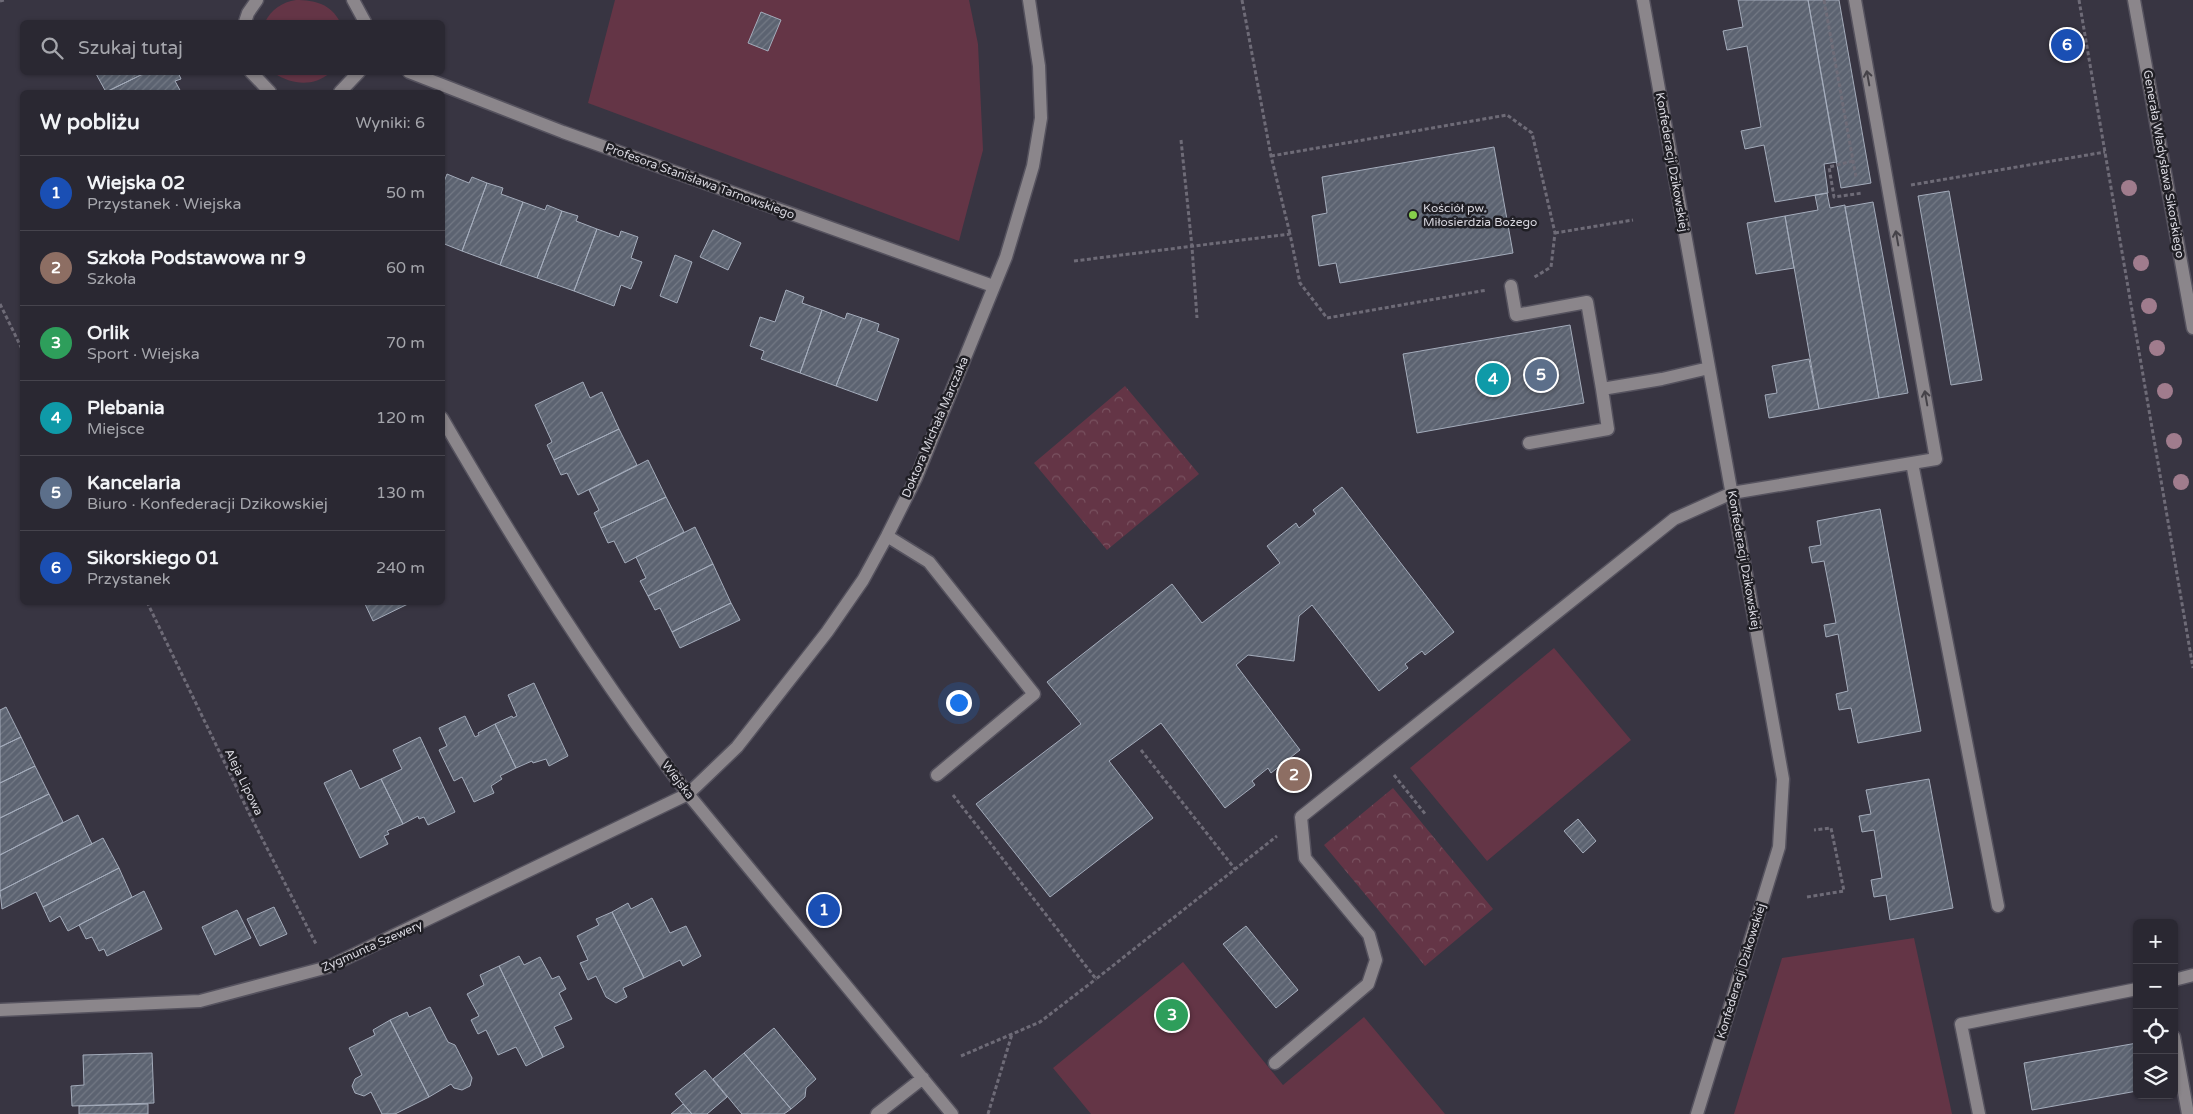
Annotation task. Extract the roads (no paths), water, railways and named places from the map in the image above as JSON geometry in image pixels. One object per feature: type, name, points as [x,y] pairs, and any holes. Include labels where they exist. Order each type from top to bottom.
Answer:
[{"type":"street","points":[[246,20],[257,0]]},
{"type":"street","points":[[353,0],[364,20]]},
{"type":"street","name":"Doktora Michała Marczaka","points":[[688,794],[737,747],[787,686],[827,632],[863,580],[888,536],[916,478],[1006,258],[1033,166],[1041,118],[1039,66],[1029,0]]},
{"type":"street","name":"Konfederacji Dzikowskiej","points":[[1643,0],[1783,779],[1779,847],[1697,1114]]},
{"type":"street","points":[[1275,1063],[1368,984],[1376,960],[1369,935],[1305,858],[1301,817],[1674,519],[1732,493],[1936,458],[1855,0]]},
{"type":"street","name":"Generała Władysława Sikorskiego","points":[[2134,0],[2193,328]]},
{"type":"street","points":[[254,75],[268,90]]},
{"type":"street","points":[[342,90],[356,75]]},
{"type":"street","name":"Profesora Stanisława Tarnowskiego","points":[[417,75],[564,132],[993,286]]},
{"type":"street","points":[[1511,286],[1516,315],[1586,302],[1608,429],[1529,443]]},
{"type":"street","points":[[1602,389],[1662,379],[1709,368]]},
{"type":"street","name":"Wiejska","points":[[445,423],[510,534],[651,745],[688,794],[952,1114]]},
{"type":"street","points":[[1912,463],[1998,906]]},
{"type":"street","points":[[888,536],[929,562],[1034,694],[937,775]]},
{"type":"street","name":"Zygmunta Szewery","points":[[0,1010],[200,1001],[328,967],[688,794]]},
{"type":"street","points":[[2178,979],[2193,975]]},
{"type":"street","points":[[1979,1114],[1961,1024],[2133,990]]},
{"type":"street","points":[[2177,1054],[2188,1114]]},
{"type":"street","points":[[877,1114],[923,1078]]},
{"type":"place","name":"Sikorskiego 01","points":[[2067,45]]},
{"type":"place","name":"Kościół pw. Miłosierdzia Bożego","points":[[1413,215]]},
{"type":"place","name":"Kancelaria","points":[[1541,375]]},
{"type":"place","name":"Plebania","points":[[1493,379]]},
{"type":"place","name":"Szkoła Podstawowa nr 9","points":[[1294,775]]},
{"type":"place","name":"Wiejska 02","points":[[824,910]]},
{"type":"place","name":"Orlik","points":[[1172,1015]]}]
